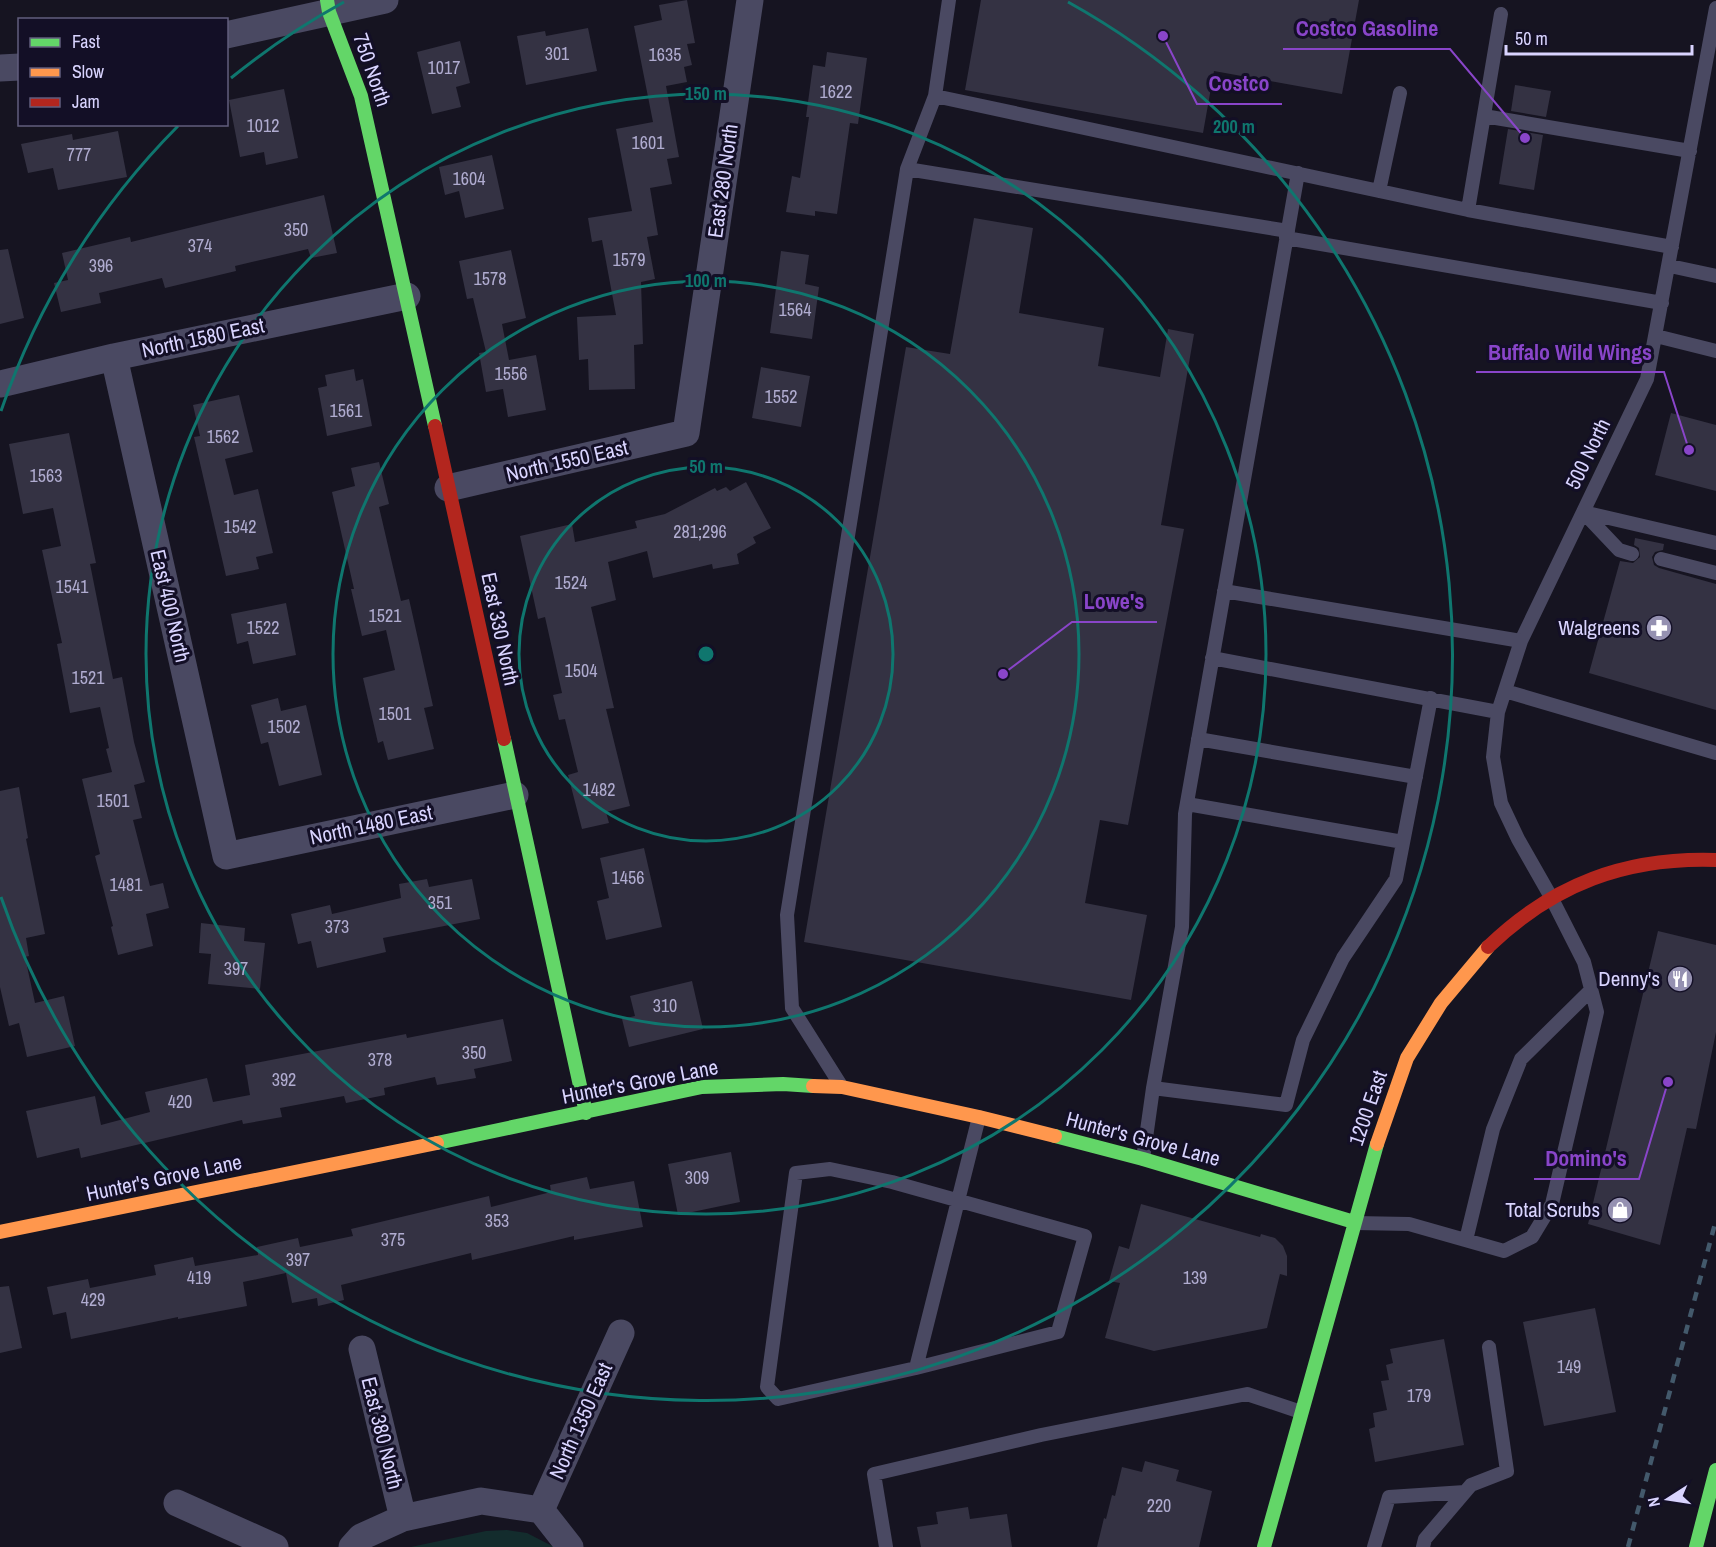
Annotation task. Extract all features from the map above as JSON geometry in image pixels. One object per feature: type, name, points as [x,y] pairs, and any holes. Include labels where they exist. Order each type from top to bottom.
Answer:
[{"type":"street","points":[[228,34],[328,6],[385,0]]},
{"type":"street","name":"East 280 North","points":[[686,433],[750,0]]},
{"type":"street","name":"750 North","points":[[328,6],[361,96],[375,154]]},
{"type":"street","points":[[0,68],[18,67]]},
{"type":"street","name":"East 330 North","points":[[375,154],[586,1113]]},
{"type":"street","name":"North 1580 East","points":[[0,384],[114,357],[407,296]]},
{"type":"street","name":"East 400 North","points":[[114,357],[226,856]]},
{"type":"street","name":"North 1550 East","points":[[448,488],[686,433]]},
{"type":"street","name":"North 1480 East","points":[[226,856],[515,795]]},
{"type":"street","name":"1200 East","points":[[1264,1547],[1380,1134],[1407,1058],[1441,1003],[1478,957],[1511,925],[1551,897],[1612,872],[1652,862],[1684,859],[1716,860]]},
{"type":"street","name":"Hunter's Grove Lane","points":[[0,1232],[586,1113],[702,1087],[783,1084],[842,1087],[979,1117],[1143,1159],[1354,1222]]},
{"type":"street","name":"North 1350 East","points":[[541,1510],[621,1333]]},
{"type":"street","name":"East 380 North","points":[[362,1349],[403,1518]]},
{"type":"street","points":[[1696,1547],[1711,1508],[1716,1470]]},
{"type":"street","points":[[352,1547],[361,1537],[403,1518],[481,1501],[541,1510],[570,1547]]},
{"type":"street","points":[[177,1503],[275,1547]]},
{"type":"lane","points":[[842,1087],[792,1008],[788,915],[907,169],[935,96],[950,0]]},
{"type":"lane","name":"500 North","points":[[1354,1222],[1409,1224],[1504,1251],[1532,1237],[1552,1204],[1597,1011],[1584,962],[1501,803],[1493,757],[1498,712],[1521,641],[1647,379],[1670,266],[1716,8]]},
{"type":"lane","points":[[1468,210],[1501,14]]},
{"type":"lane","points":[[1379,191],[1400,93]]},
{"type":"lane","points":[[935,96],[1468,210],[1672,247]]},
{"type":"lane","points":[[1484,116],[1690,150]]},
{"type":"lane","points":[[907,169],[1287,234],[1662,303]]},
{"type":"lane","points":[[1143,1159],[1153,1088],[1182,927],[1186,804],[1298,173]]},
{"type":"lane","points":[[1670,266],[1716,276]]},
{"type":"lane","points":[[1656,336],[1716,351]]},
{"type":"lane","points":[[1583,512],[1716,543]]},
{"type":"lane","points":[[1583,512],[1619,550],[1632,554]]},
{"type":"lane","points":[[1661,559],[1716,573]]},
{"type":"lane","points":[[1224,591],[1521,641]]},
{"type":"lane","points":[[1212,658],[1498,712]]},
{"type":"lane","points":[[1505,691],[1716,753]]},
{"type":"lane","points":[[1153,1088],[1286,1105],[1304,1040],[1343,958],[1396,879],[1431,698]]},
{"type":"lane","points":[[1198,739],[1416,777]]},
{"type":"lane","points":[[1186,804],[1403,843]]},
{"type":"lane","points":[[1466,1240],[1493,1129],[1521,1059],[1591,990]]},
{"type":"lane","points":[[916,1368],[979,1117]]},
{"type":"lane","points":[[830,1169],[892,1182],[1085,1236],[1058,1332],[916,1368],[778,1399],[767,1387],[796,1173],[830,1169]]},
{"type":"lane","points":[[1423,1547],[1425,1539],[1471,1485],[1507,1471],[1489,1347]]},
{"type":"lane","points":[[886,1547],[874,1474],[1041,1435],[1247,1394],[1301,1412]]},
{"type":"lane","points":[[1374,1547],[1389,1497],[1465,1492]]},
{"type":"green space","points":[[507,1530],[527,1533],[554,1547],[411,1547],[486,1531]]},
{"type":"building","points":[[687,0],[695,43],[687,44],[692,65],[684,67],[687,82],[666,86],[679,157],[667,159],[672,184],[650,188],[658,235],[647,237],[655,279],[641,282],[643,344],[634,345],[635,389],[589,390],[588,359],[579,360],[577,317],[616,315],[602,240],[592,242],[588,218],[632,211],[616,129],[653,122],[634,26],[662,20],[659,5]]},
{"type":"building","points":[[981,0],[1359,0],[1342,94],[1214,71],[1203,133],[965,90]]},
{"type":"building","points":[[588,28],[597,71],[526,85],[517,36],[545,31],[546,36]]},
{"type":"building","points":[[460,41],[470,83],[456,87],[461,107],[432,114],[417,52]]},
{"type":"building","points":[[827,52],[867,58],[858,124],[850,123],[837,214],[815,211],[815,216],[786,212],[792,176],[800,178],[809,117],[806,117],[813,65],[825,67]]},
{"type":"building","points":[[1515,85],[1551,91],[1546,117],[1511,111]]},
{"type":"building","points":[[284,89],[298,158],[266,165],[264,152],[240,157],[229,100]]},
{"type":"building","points":[[1508,129],[1543,135],[1534,190],[1499,184]]},
{"type":"building","points":[[118,131],[127,177],[58,190],[53,168],[28,173],[21,144],[72,134],[73,140]]},
{"type":"building","points":[[492,155],[504,209],[465,218],[459,191],[445,195],[439,167]]},
{"type":"building","points":[[324,195],[337,253],[311,258],[308,249],[235,266],[236,271],[165,288],[162,278],[99,293],[101,303],[61,312],[54,283],[68,280],[62,253],[130,237],[131,242]]},
{"type":"building","points":[[974,218],[1033,228],[1019,313],[1104,328],[1098,366],[1160,377],[1168,329],[1194,334],[1161,525],[1184,529],[1128,825],[1100,820],[1085,903],[1147,915],[1131,1000],[804,942],[906,347],[950,354]]},
{"type":"building","points":[[8,249],[24,318],[0,324],[0,250]]},
{"type":"building","points":[[511,250],[526,318],[502,324],[509,360],[536,355],[546,410],[508,417],[503,389],[486,392],[479,353],[486,352],[473,298],[467,299],[459,261]]},
{"type":"building","points":[[781,251],[809,255],[805,284],[819,287],[812,339],[770,333]]},
{"type":"building","points":[[761,367],[810,376],[801,427],[752,418]]},
{"type":"building","points":[[354,369],[356,381],[363,379],[372,426],[327,436],[318,388],[327,386],[325,375]]},
{"type":"building","points":[[239,395],[253,452],[225,459],[234,495],[258,489],[273,553],[256,557],[259,569],[226,576],[194,437],[200,436],[193,405]]},
{"type":"building","points":[[1671,413],[1716,425],[1716,491],[1655,475]]},
{"type":"building","points":[[69,433],[96,563],[90,564],[113,679],[122,677],[134,742],[145,782],[134,785],[142,818],[133,820],[150,886],[163,883],[169,908],[146,914],[153,946],[118,955],[95,856],[100,854],[82,779],[112,772],[106,749],[109,748],[100,707],[70,713],[57,644],[62,643],[42,550],[61,546],[53,508],[23,514],[9,444]]},
{"type":"building","points":[[379,462],[389,504],[379,507],[401,601],[409,599],[433,706],[424,708],[434,749],[388,760],[383,741],[378,743],[363,678],[395,670],[386,630],[362,636],[332,492],[355,486],[351,468]]},
{"type":"building","points":[[746,482],[771,528],[753,537],[756,543],[737,554],[739,564],[713,569],[712,564],[653,578],[647,551],[608,562],[616,600],[591,607],[614,708],[606,709],[630,806],[606,812],[609,823],[582,829],[568,775],[578,772],[565,719],[559,720],[553,695],[562,693],[545,617],[538,619],[520,536],[572,524],[575,542],[637,528],[635,521],[665,514],[715,488],[717,491],[726,487],[730,491]]},
{"type":"building","name":"Walgreens","points":[[1635,538],[1664,544],[1663,550],[1655,552],[1652,557],[1654,565],[1659,568],[1716,584],[1716,710],[1589,673],[1620,561],[1633,563],[1640,557],[1639,548],[1634,545]]},
{"type":"building","points":[[286,603],[296,655],[253,664],[248,641],[237,644],[231,614]]},
{"type":"building","points":[[278,698],[281,711],[306,705],[322,775],[279,786],[268,742],[261,744],[251,705]]},
{"type":"building","points":[[19,787],[28,838],[26,839],[45,934],[26,938],[29,956],[25,957],[35,1003],[64,996],[75,1046],[27,1057],[19,1023],[9,1026],[0,987],[0,791]]},
{"type":"building","points":[[644,848],[662,927],[606,940],[597,901],[609,898],[600,858]]},
{"type":"building","points":[[427,879],[429,887],[472,879],[480,919],[383,938],[386,952],[317,968],[311,941],[298,944],[291,914],[330,905],[332,914],[401,898],[399,884]]},
{"type":"building","points":[[201,923],[245,928],[244,941],[265,943],[260,989],[208,984],[211,954],[199,953]]},
{"type":"building","points":[[1658,931],[1716,945],[1716,1032],[1696,1129],[1687,1128],[1660,1245],[1588,1224]]},
{"type":"building","points":[[692,981],[703,1029],[629,1047],[622,1019],[635,1016],[630,996]]},
{"type":"building","points":[[503,1019],[512,1061],[474,1069],[476,1078],[437,1085],[435,1077],[384,1088],[385,1095],[346,1103],[344,1096],[280,1108],[282,1117],[243,1124],[242,1120],[81,1158],[79,1148],[37,1158],[26,1111],[95,1096],[101,1125],[150,1112],[145,1092],[207,1078],[213,1102],[250,1095],[245,1065],[406,1034],[407,1038]]},
{"type":"building","points":[[731,1152],[740,1202],[678,1215],[668,1164]]},
{"type":"building","points":[[587,1177],[590,1189],[634,1181],[643,1227],[574,1240],[574,1236],[472,1260],[471,1253],[341,1285],[344,1300],[318,1306],[317,1298],[292,1303],[286,1273],[243,1282],[247,1306],[178,1319],[178,1317],[71,1339],[66,1312],[53,1315],[47,1287],[88,1279],[90,1288],[156,1275],[154,1265],[193,1257],[195,1266],[258,1255],[257,1247],[298,1238],[300,1247],[353,1236],[351,1229],[489,1196],[491,1207],[551,1192],[550,1185]]},
{"type":"building","points":[[1141,1204],[1260,1237],[1261,1234],[1275,1238],[1283,1246],[1287,1256],[1287,1276],[1280,1274],[1267,1328],[1154,1351],[1105,1338],[1120,1283],[1109,1281],[1119,1246],[1129,1249]]},
{"type":"building","points":[[9,1286],[22,1348],[0,1353],[0,1287]]},
{"type":"building","points":[[1595,1308],[1616,1412],[1544,1426],[1523,1322]]},
{"type":"building","points":[[1444,1339],[1464,1445],[1375,1462],[1369,1429],[1375,1427],[1373,1413],[1387,1410],[1381,1381],[1389,1380],[1386,1365],[1393,1363],[1390,1349]]},
{"type":"building","points":[[1145,1461],[1179,1470],[1176,1481],[1212,1491],[1199,1547],[1097,1547],[1112,1495],[1115,1496],[1122,1467],[1142,1472]]},
{"type":"building","points":[[968,1507],[970,1519],[1007,1514],[1012,1547],[921,1547],[917,1527],[938,1524],[936,1512]]},
{"type":"railway","points":[[1628,1547],[1716,1220]]},
{"type":"traffic: fast","points":[[327,0],[329,12],[361,96],[435,426]]},
{"type":"traffic: fast","points":[[504,739],[586,1113]]},
{"type":"traffic: fast","points":[[437,1143],[702,1087],[783,1084],[813,1086]]},
{"type":"traffic: fast","points":[[1055,1136],[1143,1159],[1354,1222]]},
{"type":"traffic: fast","points":[[1264,1547],[1377,1144]]},
{"type":"traffic: fast","points":[[1696,1547],[1716,1470]]},
{"type":"traffic: slow","points":[[1377,1144],[1407,1058],[1441,1003],[1488,947]]},
{"type":"traffic: slow","points":[[813,1086],[842,1087],[1055,1136]]},
{"type":"traffic: slow","points":[[0,1232],[437,1143]]},
{"type":"traffic: jam","points":[[435,426],[504,739]]},
{"type":"traffic: jam","points":[[1488,947],[1538,906],[1593,879],[1652,863],[1716,860]]},
{"type":"place","name":"Costco","points":[[1163,36]]},
{"type":"place","name":"Costco Gasoline","points":[[1525,138]]},
{"type":"place","name":"Buffalo Wild Wings","points":[[1689,450]]},
{"type":"place","name":"Walgreens","points":[[1659,628]]},
{"type":"place","name":"Lowe's","points":[[1003,674]]},
{"type":"place","name":"Denny's","points":[[1680,979]]},
{"type":"place","name":"Domino's","points":[[1668,1082]]},
{"type":"place","name":"Total Scrubs","points":[[1620,1210]]}]
